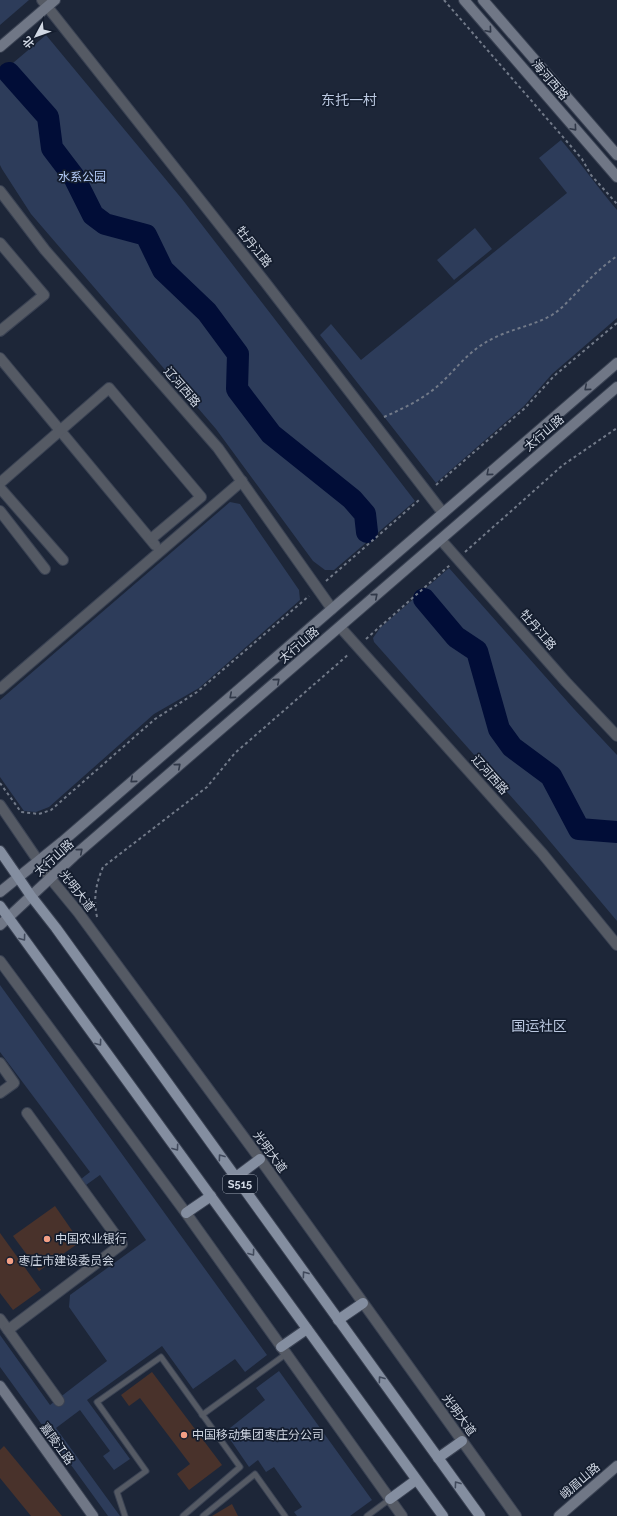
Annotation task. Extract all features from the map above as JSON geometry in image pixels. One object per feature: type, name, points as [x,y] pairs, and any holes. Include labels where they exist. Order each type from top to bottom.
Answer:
[{"type":"main road","points":[[0,47],[44,4],[54,0]]},
{"type":"main road","name":"海河西路","points":[[464,0],[617,177]]},
{"type":"main road","name":"海河西路","points":[[483,0],[617,155]]},
{"type":"main road","name":"太行山路","points":[[0,892],[443,514],[617,363]]},
{"type":"main road","name":"太行山路","points":[[0,925],[50,878],[617,387]]},
{"type":"main road","name":"S515","points":[[0,851],[31,896],[56,928],[480,1516]]},
{"type":"main road","name":"S515","points":[[0,906],[443,1516]]},
{"type":"main road","points":[[236,1177],[260,1159]]},
{"type":"main road","points":[[186,1213],[210,1196]]},
{"type":"main road","points":[[338,1320],[363,1303]]},
{"type":"main road","points":[[284,1351],[307,1329]]},
{"type":"main road","name":"嘉陵江路","points":[[0,1386],[93,1516]]},
{"type":"main road","points":[[438,1458],[462,1441]]},
{"type":"main road","name":"峨眉山路","points":[[559,1516],[617,1466]]},
{"type":"main road","points":[[390,1499],[416,1480]]},
{"type":"street","name":"牡丹江路","points":[[44,4],[265,282],[443,514]]},
{"type":"street","name":"辽河西路","points":[[0,191],[45,250],[204,432],[242,481],[332,609]]},
{"type":"street","points":[[0,243],[44,295],[2,325]]},
{"type":"street","points":[[0,358],[160,551]]},
{"type":"street","points":[[0,483],[110,388],[201,497],[151,539]]},
{"type":"street","points":[[0,689],[242,481]]},
{"type":"street","points":[[0,488],[63,560]]},
{"type":"street","points":[[0,511],[45,569]]},
{"type":"street","name":"牡丹江路","points":[[441,540],[566,682],[617,736]]},
{"type":"street","name":"辽河西路","points":[[340,627],[542,853],[617,945]]},
{"type":"street","name":"光明大道","points":[[0,805],[50,878],[78,912],[260,1159],[516,1516]]},
{"type":"street","points":[[0,962],[186,1213],[402,1516]]},
{"type":"street","points":[[0,1063],[14,1083],[0,1093]]},
{"type":"street","points":[[8,1330],[122,1244],[28,1113]]},
{"type":"street","points":[[0,1319],[59,1401]]},
{"type":"lane","points":[[202,1415],[284,1351]]},
{"type":"lane","points":[[124,1516],[116,1492],[146,1471],[97,1402],[161,1356],[240,1468],[183,1516]]},
{"type":"lane","points":[[203,1516],[255,1474],[285,1516]]},
{"type":"lane","points":[[368,1516],[390,1499]]},
{"type":"path","points":[[444,0],[582,159],[591,175],[617,204]]},
{"type":"path","points":[[384,417],[423,398],[440,384],[467,357],[495,336],[542,320],[554,314],[564,306],[600,268],[617,256]]},
{"type":"path","points":[[0,783],[21,812],[39,814],[50,810],[155,719],[197,692],[525,408],[554,376],[617,323]]},
{"type":"path","points":[[94,900],[96,883]]},
{"type":"green space","points":[[0,0],[29,0],[0,25]]},
{"type":"green space","name":"水系公园","points":[[46,35],[182,199],[415,501],[334,570],[325,570],[313,561],[216,429],[31,214],[2,169],[0,165],[0,74]]},
{"type":"green space","points":[[561,140],[617,210],[617,318],[552,374],[524,406],[436,483],[320,335],[331,324],[361,360],[567,193],[539,158]]},
{"type":"green space","points":[[475,228],[492,249],[454,280],[437,260]]},
{"type":"green space","points":[[230,502],[240,504],[299,590],[300,600],[199,688],[154,714],[49,807],[36,812],[24,811],[0,777],[0,700]]},
{"type":"green space","points":[[449,568],[574,709],[617,755],[617,921],[532,820],[374,642],[373,638],[380,628]]},
{"type":"green space","points":[[0,985],[267,1355],[245,1372],[235,1359],[193,1389],[162,1346],[87,1400],[130,1459],[114,1470],[103,1456],[110,1451],[80,1410],[56,1428],[120,1516],[108,1516],[0,1367],[0,1335],[50,1405],[107,1361],[69,1307],[70,1295],[146,1240],[100,1175],[86,1185],[81,1179],[90,1172],[0,1052]]},
{"type":"green space","points":[[279,1371],[372,1500],[350,1516],[297,1516],[294,1512],[302,1507],[274,1467],[266,1472],[258,1460],[249,1467],[225,1432],[265,1400],[256,1388]]},
{"type":"building","name":"中国农业银行","points":[[55,1206],[80,1242],[39,1271],[13,1236]]},
{"type":"building","name":"枣庄市建设委员会","points":[[0,1233],[41,1290],[13,1310],[0,1293]]},
{"type":"building","name":"中国移动集团枣庄分公司","points":[[152,1372],[222,1465],[189,1490],[177,1474],[190,1464],[140,1398],[129,1406],[121,1395]]},
{"type":"building","points":[[4,1446],[62,1516],[31,1516],[0,1478],[0,1450]]},
{"type":"building","points":[[232,1504],[238,1516],[212,1516]]},
{"type":"waterway","points":[[9,73],[48,117],[52,148],[74,177],[93,215],[105,224],[146,235],[163,270],[207,312],[238,354],[237,389],[271,434],[352,499],[365,514],[367,532]]},
{"type":"waterway","points":[[424,599],[456,637],[477,651],[499,729],[512,747],[551,776],[579,829],[617,832]]},
{"type":"place","name":"中国农业银行","points":[[47,1239]]},
{"type":"place","name":"枣庄市建设委员会","points":[[10,1261]]},
{"type":"place","name":"中国移动集团枣庄分公司","points":[[184,1435]]},
{"type":"district","name":"东托一村","points":[[349,100]]},
{"type":"district","name":"国运社区","points":[[539,1026]]}]
